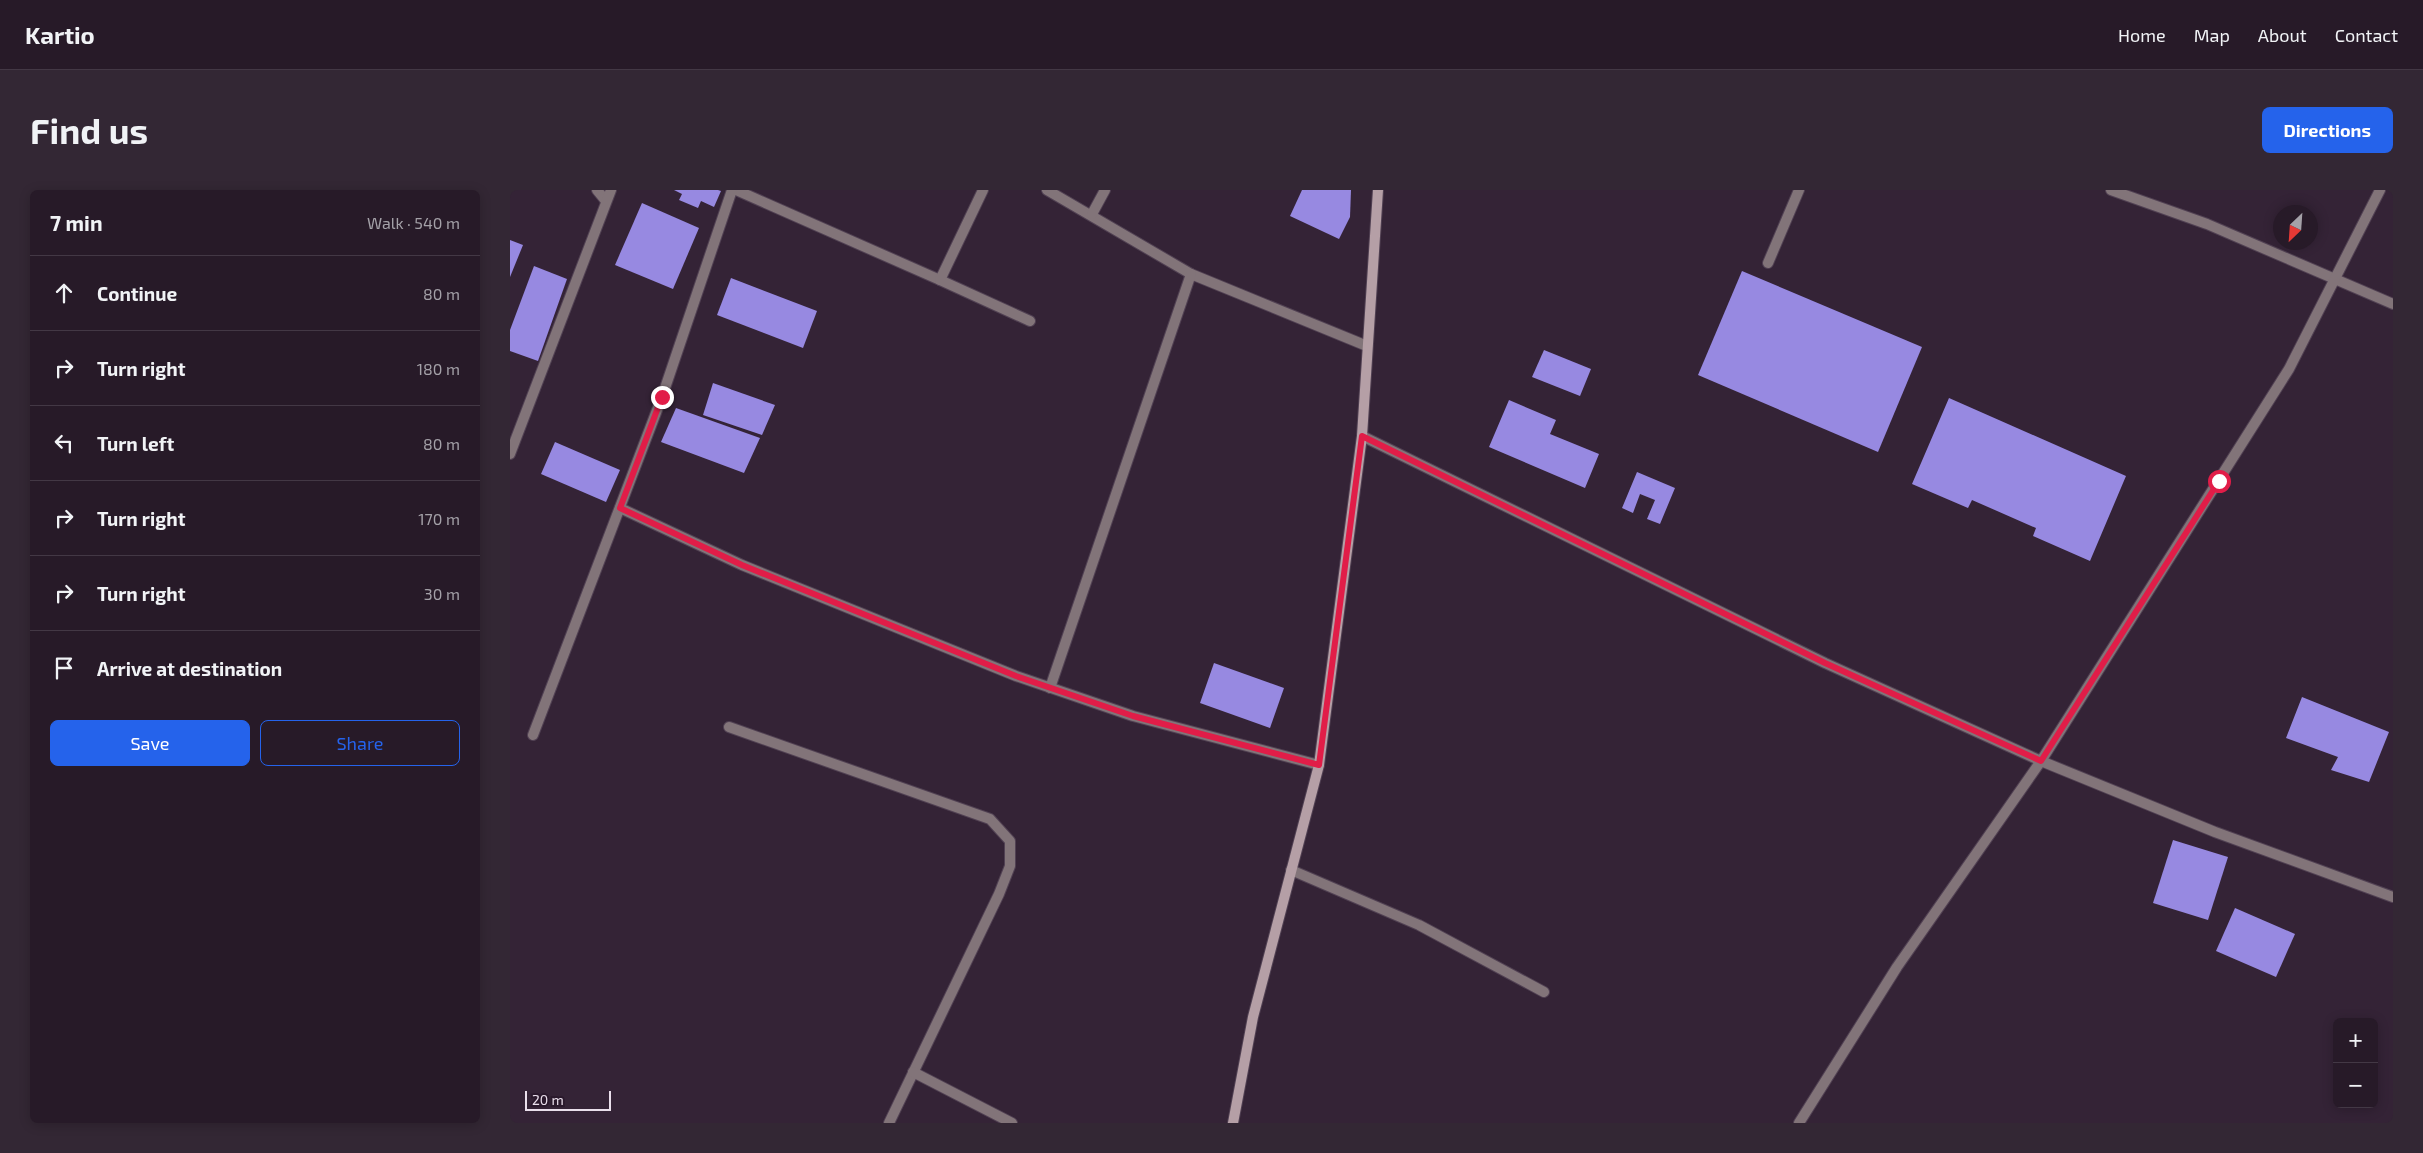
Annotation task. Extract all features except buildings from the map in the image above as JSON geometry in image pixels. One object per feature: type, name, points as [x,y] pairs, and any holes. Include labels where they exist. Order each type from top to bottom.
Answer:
[{"type":"street","points":[[597,190],[606,202]]},
{"type":"street","points":[[510,454],[611,190]]},
{"type":"street","points":[[533,735],[662,397],[732,190]]},
{"type":"street","points":[[736,190],[1030,321]]},
{"type":"street","points":[[940,280],[983,190]]},
{"type":"street","points":[[1048,190],[1092,214],[1190,274],[1367,346]]},
{"type":"street","points":[[1092,214],[1105,190]]},
{"type":"street","points":[[1233,1123],[1252,1017],[1319,765],[1362,436],[1378,190]]},
{"type":"street","points":[[1768,263],[1800,190]]},
{"type":"street","points":[[2111,190],[2207,224],[2393,304]]},
{"type":"street","points":[[1799,1123],[1897,967],[2041,761],[2289,369],[2380,190]]},
{"type":"street","points":[[1050,688],[1190,274]]},
{"type":"street","points":[[1362,436],[1825,663],[2041,761],[2215,832],[2393,897]]},
{"type":"street","points":[[620,508],[742,565],[1050,688],[1133,716],[1319,765]]},
{"type":"street","points":[[729,727],[990,819],[1010,841],[1010,866],[999,894],[889,1123]]},
{"type":"street","points":[[1291,870],[1419,925],[1544,992]]},
{"type":"street","points":[[913,1072],[1012,1123]]},
{"type":"route","points":[[662,397],[620,508],[742,565],[1016,676],[1133,716],[1319,765],[1362,436],[1825,663],[2041,761],[2219,481]]}]
